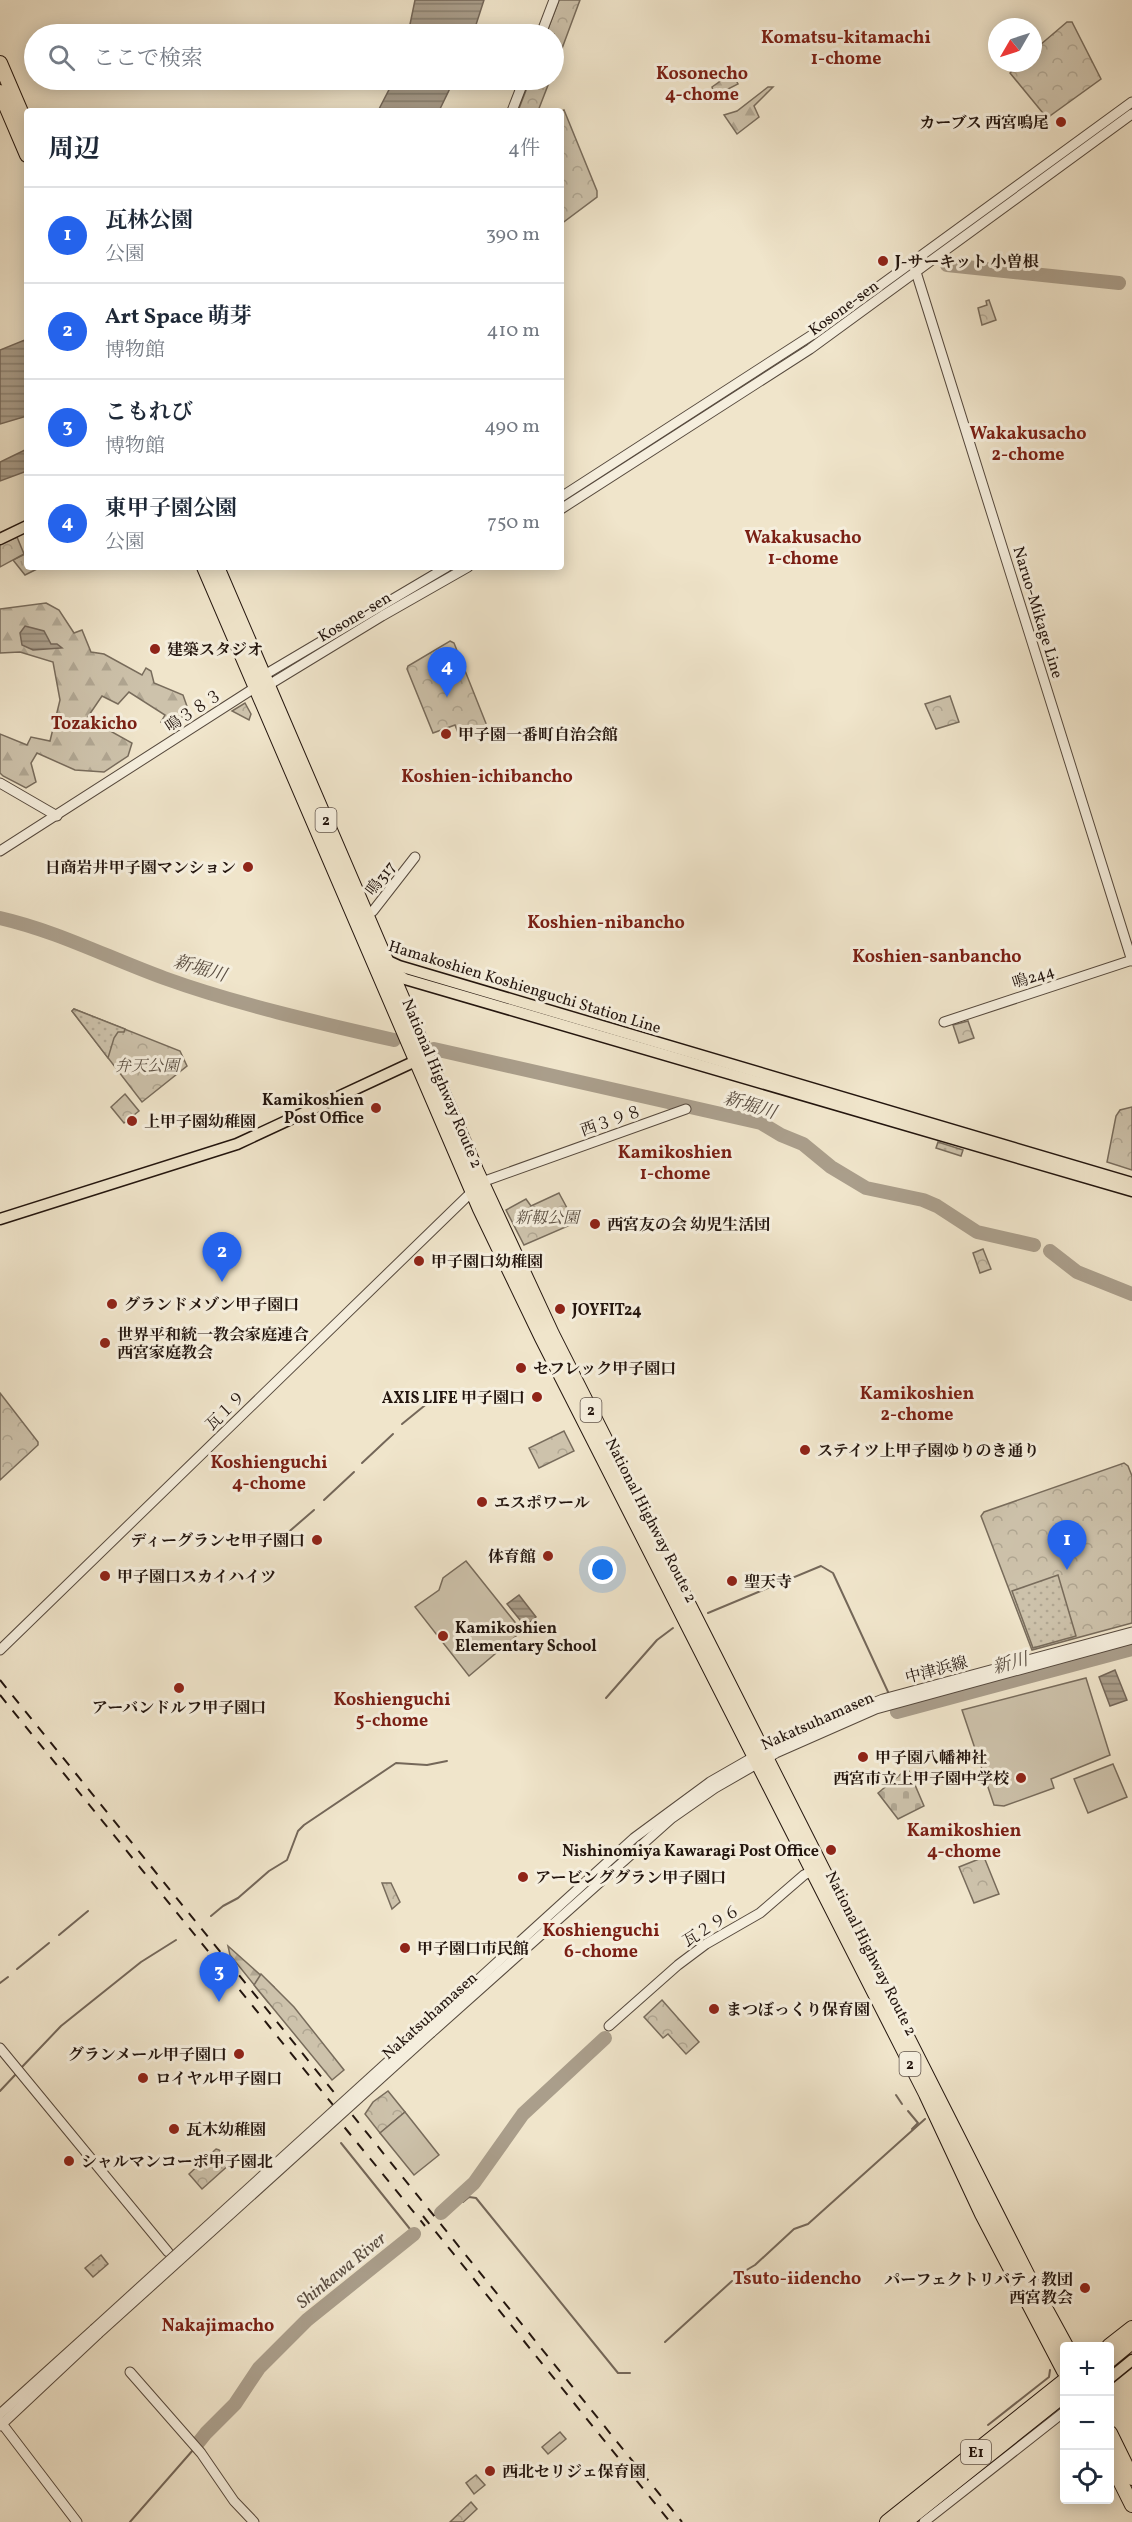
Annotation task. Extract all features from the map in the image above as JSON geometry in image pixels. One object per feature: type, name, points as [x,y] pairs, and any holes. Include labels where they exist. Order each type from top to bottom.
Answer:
[{"type":"highway","points":[[0,63],[24,119]]},
{"type":"highway","points":[[0,92],[24,148]]},
{"type":"highway","name":"National Highway Route 2","points":[[206,570],[262,683],[367,915],[421,1058],[542,1338],[1064,2342]]},
{"type":"highway","name":"National Highway Route 2","points":[[218,570],[368,953],[421,1058]]},
{"type":"highway","name":"National Highway Route 2","points":[[760,1758],[808,1873],[926,2094],[982,2214],[1060,2362]]},
{"type":"highway","points":[[1114,2342],[1132,2328]]},
{"type":"highway","points":[[1114,2357],[1132,2342]]},
{"type":"highway","name":"E1","points":[[887,2522],[1060,2385]]},
{"type":"highway","name":"E1","points":[[904,2522],[1064,2396]]},
{"type":"highway","points":[[1114,2441],[1132,2478]]},
{"type":"highway","points":[[1114,2469],[1132,2505]]},
{"type":"main road","points":[[0,539],[24,527]]},
{"type":"main road","name":"Hamakoshien Koshienguchi Station Line","points":[[368,953],[386,963],[405,979],[1132,1191]]},
{"type":"main road","name":"Hamakoshien Koshienguchi Station Line","points":[[386,963],[1132,1183]]},
{"type":"main road","points":[[0,1220],[237,1144],[421,1058]]},
{"type":"main road","points":[[1114,2375],[1132,2360]]},
{"type":"street","points":[[545,24],[554,0]]},
{"type":"street","points":[[513,108],[520,90]]},
{"type":"street","name":"Kosone-sen","points":[[564,495],[815,333],[1132,102]]},
{"type":"street","name":"Kosone-sen","points":[[564,507],[810,349],[1132,114]]},
{"type":"street","name":"Naruo-Mikage Line","points":[[916,272],[1132,960]]},
{"type":"street","name":"Kosone-sen","points":[[262,683],[442,570]]},
{"type":"street","name":"Kosone-sen","points":[[262,683],[463,570]]},
{"type":"street","name":"鳴３８３","points":[[0,851],[262,683]]},
{"type":"street","points":[[0,783],[57,816]]},
{"type":"street","name":"鳴317","points":[[367,915],[373,911],[415,857]]},
{"type":"street","name":"鳴244","points":[[944,1022],[1132,960]]},
{"type":"street","name":"西３９８","points":[[477,1187],[546,1158],[686,1109]]},
{"type":"street","name":"瓦１９","points":[[0,1650],[477,1187]]},
{"type":"street","name":"Nakatsuhamasen","points":[[96,2332],[573,1904],[672,1818],[714,1788],[760,1758],[821,1724],[883,1699],[1132,1632]]},
{"type":"street","name":"Nakatsuhamasen","points":[[1,2422],[558,1906],[634,1838],[710,1782],[760,1758],[886,1706],[1132,1639]]},
{"type":"street","name":"瓦２９６","points":[[609,2026],[678,1965],[706,1944],[760,1913],[808,1873]]},
{"type":"street","points":[[0,2048],[168,2252]]},
{"type":"street","points":[[130,2372],[201,2453],[234,2501],[255,2522]]},
{"type":"street","points":[[924,2522],[1060,2416]]},
{"type":"street","points":[[1,2422],[77,2522]]},
{"type":"green space","points":[[559,0],[580,0],[564,43],[564,24],[550,24]]},
{"type":"green space","points":[[1067,22],[1072,22],[1101,79],[1047,118],[1010,73],[1042,72],[1042,43]]},
{"type":"green space","points":[[735,78],[738,84],[720,93],[716,100],[712,87],[722,80]]},
{"type":"green space","points":[[768,87],[773,87],[754,106],[759,117],[737,134],[724,115],[737,111]]},
{"type":"green space","points":[[526,90],[546,90],[539,108],[519,108]]},
{"type":"green space","points":[[564,110],[597,191],[597,197],[564,222]]},
{"type":"green space","points":[[989,300],[996,320],[982,325],[978,308],[987,305],[986,301]]},
{"type":"green space","points":[[17,537],[24,554],[0,567],[0,544]]},
{"type":"green space","points":[[24,554],[24,570],[35,570],[25,575],[13,560]]},
{"type":"green space","points":[[46,603],[59,610],[74,633],[82,630],[91,652],[104,654],[142,675],[146,668],[151,671],[154,683],[183,695],[189,712],[171,725],[161,722],[165,715],[129,692],[118,704],[102,696],[87,718],[132,743],[128,756],[104,772],[75,770],[37,753],[31,763],[36,782],[26,788],[0,773],[0,734],[27,745],[31,737],[50,741],[60,700],[53,662],[20,652],[0,653],[0,609]]},
{"type":"green space","points":[[450,641],[454,643],[487,726],[459,735],[455,725],[433,733],[407,669],[408,666]]},
{"type":"green space","points":[[950,696],[959,722],[936,729],[925,704]]},
{"type":"green space","points":[[245,703],[251,714],[249,720],[232,711]]},
{"type":"green space","name":"弁天公園","points":[[74,1009],[180,1051],[187,1066],[142,1102],[72,1011]]},
{"type":"green space","points":[[74,1009],[125,1029],[124,1032],[118,1032],[114,1038],[108,1058],[72,1011]]},
{"type":"green space","points":[[968,1021],[974,1038],[959,1043],[953,1025]]},
{"type":"green space","points":[[125,1094],[139,1111],[124,1123],[111,1107]]},
{"type":"green space","points":[[1132,1107],[1132,1170],[1107,1162],[1116,1116],[1120,1110]]},
{"type":"green space","points":[[938,1142],[963,1150],[961,1156],[936,1148]]},
{"type":"green space","name":"新靱公園","points":[[559,1193],[575,1223],[524,1245],[506,1210],[526,1199],[531,1206]]},
{"type":"green space","points":[[983,1249],[991,1269],[980,1273],[973,1253]]},
{"type":"green space","points":[[0,1393],[38,1445],[0,1480]]},
{"type":"green space","points":[[564,1431],[574,1451],[539,1468],[529,1448]]},
{"type":"green space","points":[[1124,1463],[1128,1466],[1132,1476],[1132,1623],[1032,1650],[981,1516],[984,1512]]},
{"type":"green space","points":[[466,1561],[522,1631],[469,1676],[415,1607],[439,1590],[443,1578]]},
{"type":"green space","points":[[1058,1575],[1076,1636],[1033,1648],[1012,1591]]},
{"type":"green space","points":[[1086,1678],[1110,1755],[1051,1779],[1054,1788],[1004,1806],[994,1805],[962,1710]]},
{"type":"green space","points":[[1113,1764],[1127,1797],[1088,1813],[1074,1779]]},
{"type":"green space","points":[[909,1771],[924,1806],[898,1819],[878,1793],[901,1774]]},
{"type":"green space","points":[[984,1857],[999,1894],[974,1903],[959,1867]]},
{"type":"green space","points":[[382,1883],[391,1883],[400,1902],[392,1909]]},
{"type":"green space","points":[[228,1946],[274,1987],[268,2002],[230,1955]]},
{"type":"green space","points":[[261,1974],[294,2007],[344,2070],[332,2080],[254,1985]]},
{"type":"green space","points":[[662,2000],[699,2042],[686,2054],[668,2034],[663,2038],[644,2017]]},
{"type":"green space","points":[[388,2091],[405,2112],[380,2133],[365,2114],[373,2102]]},
{"type":"green space","points":[[405,2112],[439,2155],[414,2175],[380,2133]]},
{"type":"green space","points":[[216,2149],[231,2163],[202,2189],[189,2174]]},
{"type":"green space","points":[[101,2255],[108,2264],[93,2277],[85,2268]]},
{"type":"green space","points":[[560,2432],[566,2439],[548,2454],[542,2447]]},
{"type":"green space","points":[[476,2475],[485,2485],[474,2494],[466,2483]]},
{"type":"green space","points":[[471,2502],[477,2509],[463,2522],[450,2522]]},
{"type":"shaded area","points":[[415,0],[484,0],[476,24],[410,24]]},
{"type":"shaded area","points":[[389,90],[449,90],[440,108],[380,108]]},
{"type":"shaded area","points":[[24,340],[24,417],[0,424],[0,350]]},
{"type":"shaded area","points":[[24,450],[24,472],[0,481],[0,462]]},
{"type":"shaded area","points":[[25,626],[44,631],[51,644],[57,644],[62,648],[33,650],[22,645],[20,633]]},
{"type":"shaded area","points":[[519,1595],[536,1617],[525,1626],[507,1604]]},
{"type":"shaded area","points":[[1115,1670],[1127,1700],[1110,1706],[1099,1677]]},
{"type":"waterway","points":[[947,265],[1119,283]]},
{"type":"waterway","name":"新堀川","points":[[0,918],[42,930],[164,978],[249,1005],[394,1040]]},
{"type":"waterway","name":"新堀川","points":[[434,1049],[761,1123],[803,1144],[831,1167],[866,1188],[923,1200],[937,1206],[977,1232],[1034,1245]]},
{"type":"waterway","name":"新堀川","points":[[1050,1251],[1077,1272],[1132,1294]]},
{"type":"waterway","points":[[402,1424],[429,1402]]},
{"type":"waterway","points":[[362,1463],[393,1434]]},
{"type":"waterway","points":[[324,1500],[354,1472]]},
{"type":"waterway","points":[[284,1536],[314,1510]]},
{"type":"waterway","points":[[708,1613],[821,1566],[833,1573],[889,1694]]},
{"type":"waterway","points":[[606,1698],[657,1640],[673,1628]]},
{"type":"waterway","name":"新川","points":[[897,1712],[1132,1649]]},
{"type":"waterway","points":[[211,1916],[238,1898],[269,1871],[287,1860],[298,1831],[304,1825],[396,1763],[427,1765],[447,1761]]},
{"type":"waterway","points":[[59,1935],[88,1911]]},
{"type":"waterway","points":[[21,2068],[61,2026],[141,1962],[176,1940]]},
{"type":"waterway","points":[[17,1969],[49,1943]]},
{"type":"waterway","points":[[0,1983],[8,1977]]},
{"type":"waterway","name":"Shinkawa River","points":[[441,2213],[474,2183],[523,2114],[605,2038]]},
{"type":"waterway","points":[[0,2091],[16,2074]]},
{"type":"waterway","points":[[896,2095],[902,2104]]},
{"type":"waterway","points":[[908,2111],[918,2123],[912,2129]]},
{"type":"waterway","points":[[738,2275],[755,2265],[794,2229],[808,2224],[925,2119]]},
{"type":"waterway","points":[[341,2143],[414,2234]]},
{"type":"waterway","points":[[458,2198],[463,2202],[469,2197],[476,2198],[618,2373],[630,2373]]},
{"type":"waterway","name":"Shinkawa River","points":[[198,2443],[235,2404],[259,2368],[307,2320],[414,2234]]},
{"type":"waterway","points":[[665,2342],[732,2281]]},
{"type":"waterway","points":[[988,2425],[1049,2377],[1050,2370]]},
{"type":"waterway","points":[[130,2522],[193,2450]]},
{"type":"railway","points":[[0,1680],[682,2522]]},
{"type":"railway","points":[[0,1695],[342,2116]]},
{"type":"railway","points":[[332,2112],[425,2226]]},
{"type":"railway","points":[[423,2216],[670,2522]]},
{"type":"place","name":"カーブス 西宮鳴尾","points":[[1061,122]]},
{"type":"place","name":"J-サーキット 小曽根","points":[[883,261]]},
{"type":"place","name":"建築スタジオ","points":[[155,649]]},
{"type":"place","name":"東甲子園公園","points":[[447,697]]},
{"type":"place","name":"甲子園一番町自治会館","points":[[446,734]]},
{"type":"place","name":"日商岩井甲子園マンション","points":[[248,867]]},
{"type":"place","name":"Kamikoshien Post Office","points":[[376,1108]]},
{"type":"place","name":"上甲子園幼稚園","points":[[132,1121]]},
{"type":"place","name":"西宮友の会 幼児生活団","points":[[595,1224]]},
{"type":"place","name":"甲子園口幼稚園","points":[[419,1261]]},
{"type":"place","name":"Art Space 萌芽","points":[[222,1282]]},
{"type":"place","name":"グランドメゾン甲子園口","points":[[112,1304]]},
{"type":"place","name":"JOYFIT24","points":[[560,1309]]},
{"type":"place","name":"世界平和統一教会家庭連合 西宮家庭教会","points":[[105,1343]]},
{"type":"place","name":"セフレック甲子園口","points":[[521,1368]]},
{"type":"place","name":"AXIS LIFE 甲子園口","points":[[537,1397]]},
{"type":"place","name":"ステイツ上甲子園ゆりのき通り","points":[[805,1450]]},
{"type":"place","name":"エスポワール","points":[[482,1502]]},
{"type":"place","name":"ディーグランセ甲子園口","points":[[317,1540]]},
{"type":"place","name":"体育館","points":[[548,1556]]},
{"type":"place","name":"瓦林公園","points":[[1067,1570]]},
{"type":"place","name":"甲子園口スカイハイツ","points":[[105,1576]]},
{"type":"place","name":"聖天寺","points":[[732,1581]]},
{"type":"place","name":"Kamikoshien Elementary School","points":[[443,1636]]},
{"type":"place","name":"アーバンドルフ甲子園口","points":[[179,1688]]},
{"type":"place","name":"甲子園八幡神社","points":[[863,1757]]},
{"type":"place","name":"西宮市立上甲子園中学校","points":[[1021,1778]]},
{"type":"place","name":"Nishinomiya Kawaragi Post Office","points":[[831,1850]]},
{"type":"place","name":"アービンググラン甲子園口","points":[[523,1877]]},
{"type":"place","name":"甲子園口市民館","points":[[405,1948]]},
{"type":"place","name":"こもれび","points":[[219,2002]]},
{"type":"place","name":"まつぼっくり保育園","points":[[714,2009]]},
{"type":"place","name":"グランメール甲子園口","points":[[239,2054]]},
{"type":"place","name":"ロイヤル甲子園口","points":[[143,2078]]},
{"type":"place","name":"瓦木幼稚園","points":[[174,2129]]},
{"type":"place","name":"シャルマンコーポ甲子園北","points":[[69,2161]]},
{"type":"place","name":"パーフェクトリバティ教団 西宮教会","points":[[1085,2288]]},
{"type":"place","name":"西北セリジェ保育園","points":[[490,2471]]},
{"type":"district","name":"Komatsu-kitamachi 1-chome","points":[[846,47]]},
{"type":"district","name":"Kosonecho 4-chome","points":[[702,83]]},
{"type":"district","name":"Wakakusacho 2-chome","points":[[1028,443]]},
{"type":"district","name":"Wakakusacho 1-chome","points":[[803,547]]},
{"type":"district","name":"Tozakicho","points":[[94,723]]},
{"type":"district","name":"Koshien-ichibancho","points":[[487,776]]},
{"type":"district","name":"Koshien-nibancho","points":[[606,922]]},
{"type":"district","name":"Koshien-sanbancho","points":[[937,956]]},
{"type":"district","name":"Kamikoshien 1-chome","points":[[675,1162]]},
{"type":"district","name":"Kamikoshien 2-chome","points":[[917,1403]]},
{"type":"district","name":"Koshienguchi 4-chome","points":[[269,1472]]},
{"type":"district","name":"Koshienguchi 5-chome","points":[[392,1709]]},
{"type":"district","name":"Kamikoshien 4-chome","points":[[964,1840]]},
{"type":"district","name":"Koshienguchi 6-chome","points":[[601,1940]]},
{"type":"district","name":"Tsuto-iidencho","points":[[797,2278]]},
{"type":"district","name":"Nakajimacho","points":[[218,2325]]}]
